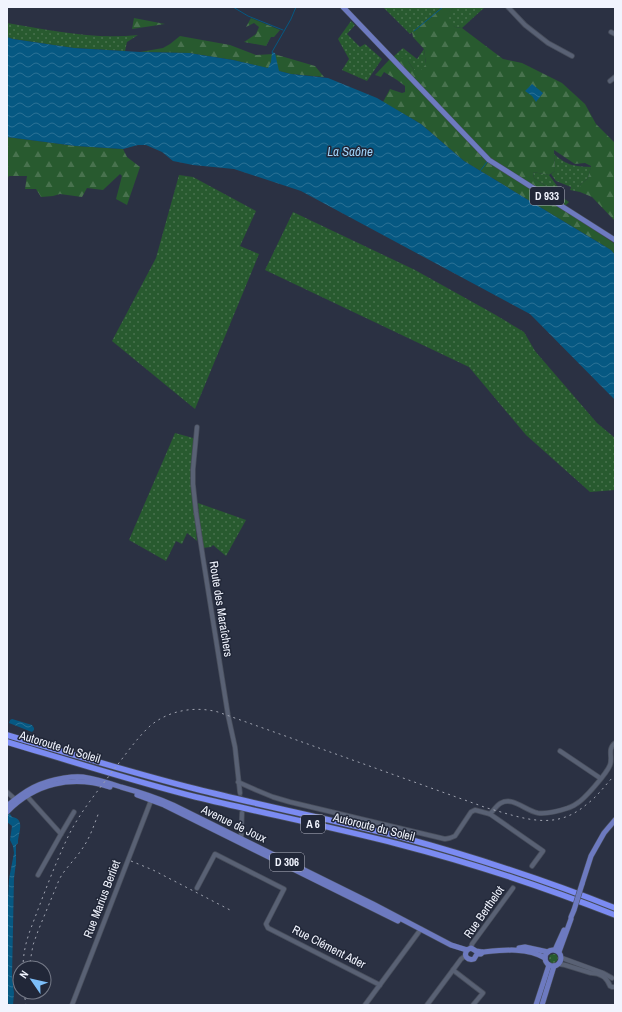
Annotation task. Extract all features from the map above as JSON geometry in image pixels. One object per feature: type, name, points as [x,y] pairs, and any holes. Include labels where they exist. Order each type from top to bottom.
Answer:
[{"type":"highway","name":"Autoroute du Soleil","points":[[7,735],[170,783],[380,832],[443,849],[527,875],[615,908]]},
{"type":"highway","name":"Autoroute du Soleil","points":[[7,742],[189,795],[428,852],[524,882],[615,916]]},
{"type":"main road","name":"D 933","points":[[343,7],[489,160],[615,240]]},
{"type":"main road","name":"Avenue de Joux","points":[[7,806],[44,782],[81,777],[99,780],[174,805],[202,822],[373,904],[420,931],[469,954]]},
{"type":"main road","name":"Avenue de Joux","points":[[7,812],[17,800]]},
{"type":"main road","points":[[557,951],[571,919],[587,869],[598,842],[615,820]]},
{"type":"main road","points":[[587,869],[601,843],[615,825]]},
{"type":"main road","name":"D 306","points":[[469,954],[525,947],[548,952]]},
{"type":"main road","name":"D 306","points":[[502,950],[522,950],[545,958]]},
{"type":"main road","points":[[554,965],[547,963],[545,958],[548,952],[557,951]]},
{"type":"main road","points":[[536,1005],[554,965],[562,958],[557,951]]},
{"type":"main road","points":[[542,1005],[554,965]]},
{"type":"street","points":[[508,7],[526,25],[548,43],[572,56]]},
{"type":"street","points":[[610,81],[615,78]]},
{"type":"street","name":"Route des Maraîchers","points":[[197,427],[193,469],[196,512],[228,715],[235,747],[240,793]]},
{"type":"street","points":[[490,814],[501,802],[508,801],[537,813],[566,809],[577,804],[589,792],[609,767],[611,761],[610,750],[611,746],[615,743]]},
{"type":"street","points":[[560,751],[600,778]]},
{"type":"street","points":[[238,782],[273,797],[290,802],[341,813],[436,838],[445,839],[455,836],[471,812],[475,810],[490,814],[543,851],[532,866]]},
{"type":"street","points":[[7,792],[17,800]]},
{"type":"street","points":[[26,794],[61,834]]},
{"type":"street","name":"Rue Marius Berliet","points":[[72,1005],[152,798]]},
{"type":"street","points":[[38,875],[74,812]]},
{"type":"street","points":[[241,841],[242,812]]},
{"type":"street","name":"Rue Clément Ader","points":[[197,888],[215,854],[284,889],[266,924],[268,928],[380,985]]},
{"type":"street","name":"Rue Berthelot","points":[[427,1005],[453,970],[469,954],[472,944],[513,888]]},
{"type":"street","points":[[365,1005],[420,931]]},
{"type":"street","points":[[562,958],[603,973],[612,979]]},
{"type":"street","points":[[554,965],[565,965],[612,979]]},
{"type":"street","points":[[453,970],[483,993],[473,1005]]},
{"type":"street","points":[[612,979],[610,986],[615,987]]},
{"type":"green space","points":[[383,7],[442,7],[410,34]]},
{"type":"green space","points":[[442,7],[454,7],[445,17],[455,27],[462,28],[503,59],[522,63],[562,83],[585,104],[596,124],[615,143],[615,221],[592,197],[580,192],[580,185],[588,178],[591,166],[585,163],[575,164],[554,150],[555,171],[549,175],[533,172],[534,178],[569,202],[566,205],[565,210],[615,244],[615,255],[611,250],[464,161],[421,124],[383,102],[390,89],[402,93],[405,92],[405,86],[384,72],[381,77],[375,75],[390,59],[396,61],[402,57],[408,61],[414,70],[421,70],[426,64],[424,49],[413,37],[412,32]]},
{"type":"green space","points":[[454,7],[485,7],[462,28],[455,27],[443,18]]},
{"type":"green space","points":[[134,18],[165,24],[132,29]]},
{"type":"green space","points":[[251,18],[280,30],[274,37],[271,37],[266,46],[244,42],[256,34],[259,27],[254,23],[246,27]]},
{"type":"green space","points":[[351,21],[355,25],[347,34],[360,47],[365,44],[382,59],[367,81],[342,70],[349,59],[338,39]]},
{"type":"green space","points":[[7,23],[89,35],[138,35],[127,42],[125,51],[74,48],[7,37]]},
{"type":"green space","points":[[180,36],[230,45],[256,55],[274,54],[315,66],[324,77],[291,74],[233,60],[189,53],[140,52],[163,48]]},
{"type":"green space","points":[[403,48],[417,59],[424,49],[426,74],[414,70],[408,61],[396,61],[393,57]]},
{"type":"green space","points":[[7,137],[76,146],[123,149],[127,157],[140,167],[127,205],[116,199],[122,176],[120,174],[103,190],[87,188],[82,197],[60,194],[41,197],[36,189],[25,189],[27,176],[9,176],[7,179]]},
{"type":"green space","points":[[554,154],[571,165],[591,167],[588,178],[580,185],[580,192],[570,190],[571,187],[556,181],[551,174],[555,171]]},
{"type":"green space","points":[[533,172],[549,175],[564,193],[562,195],[558,194],[534,178]]},
{"type":"green space","points":[[179,175],[193,177],[256,211],[240,246],[259,254],[195,409],[112,341],[156,258]]},
{"type":"green space","points":[[293,212],[415,270],[524,332],[535,351],[597,423],[615,438],[615,490],[590,492],[526,435],[469,367],[265,270]]},
{"type":"green space","points":[[175,433],[193,438],[192,483],[197,541],[187,533],[182,544],[176,541],[166,561],[129,540]]},
{"type":"green space","points":[[198,503],[246,520],[226,556],[213,545],[211,547],[202,548]]},
{"type":"green space","points":[[556,954],[558,958],[556,962],[551,963],[549,959],[550,955]]},
{"type":"water","name":"La Saône","points":[[7,37],[74,48],[189,53],[233,60],[268,68],[271,62],[272,52],[275,53],[279,71],[291,74],[328,78],[377,98],[421,124],[464,161],[611,250],[615,255],[615,400],[530,314],[301,191],[234,169],[193,165],[173,161],[162,152],[146,145],[138,145],[123,149],[76,146],[7,137]]},
{"type":"water","points":[[532,84],[543,93],[536,102],[532,96],[525,91]]},
{"type":"water","points":[[12,719],[32,725],[34,730],[32,732],[9,723]]},
{"type":"water","points":[[7,814],[10,814],[12,817],[19,820],[20,823],[18,843],[16,845],[14,878],[12,960],[13,1005],[9,1005],[8,1002],[7,977],[9,879],[14,853],[10,840],[12,826],[7,822]]},
{"type":"waterway","points":[[233,7],[248,16],[283,30]]},
{"type":"waterway","points":[[272,52],[291,19],[296,7]]},
{"type":"waterway","points":[[414,31],[443,7]]},
{"type":"waterway","points":[[480,171],[487,162]]},
{"type":"tunnel","points":[[240,793],[242,813]]},
{"type":"railway","points":[[24,960],[26,943],[43,895],[76,821],[127,752],[150,726],[165,716],[174,713],[200,709],[218,712],[487,808],[526,819],[551,820],[563,818],[575,813],[595,798],[615,775]]},
{"type":"railway","points":[[30,960],[33,945],[38,931],[59,880],[85,845],[99,812]]},
{"type":"railway","points":[[131,861],[153,870],[232,911]]},
{"type":"railway","points":[[25,1000],[26,1005]]}]
